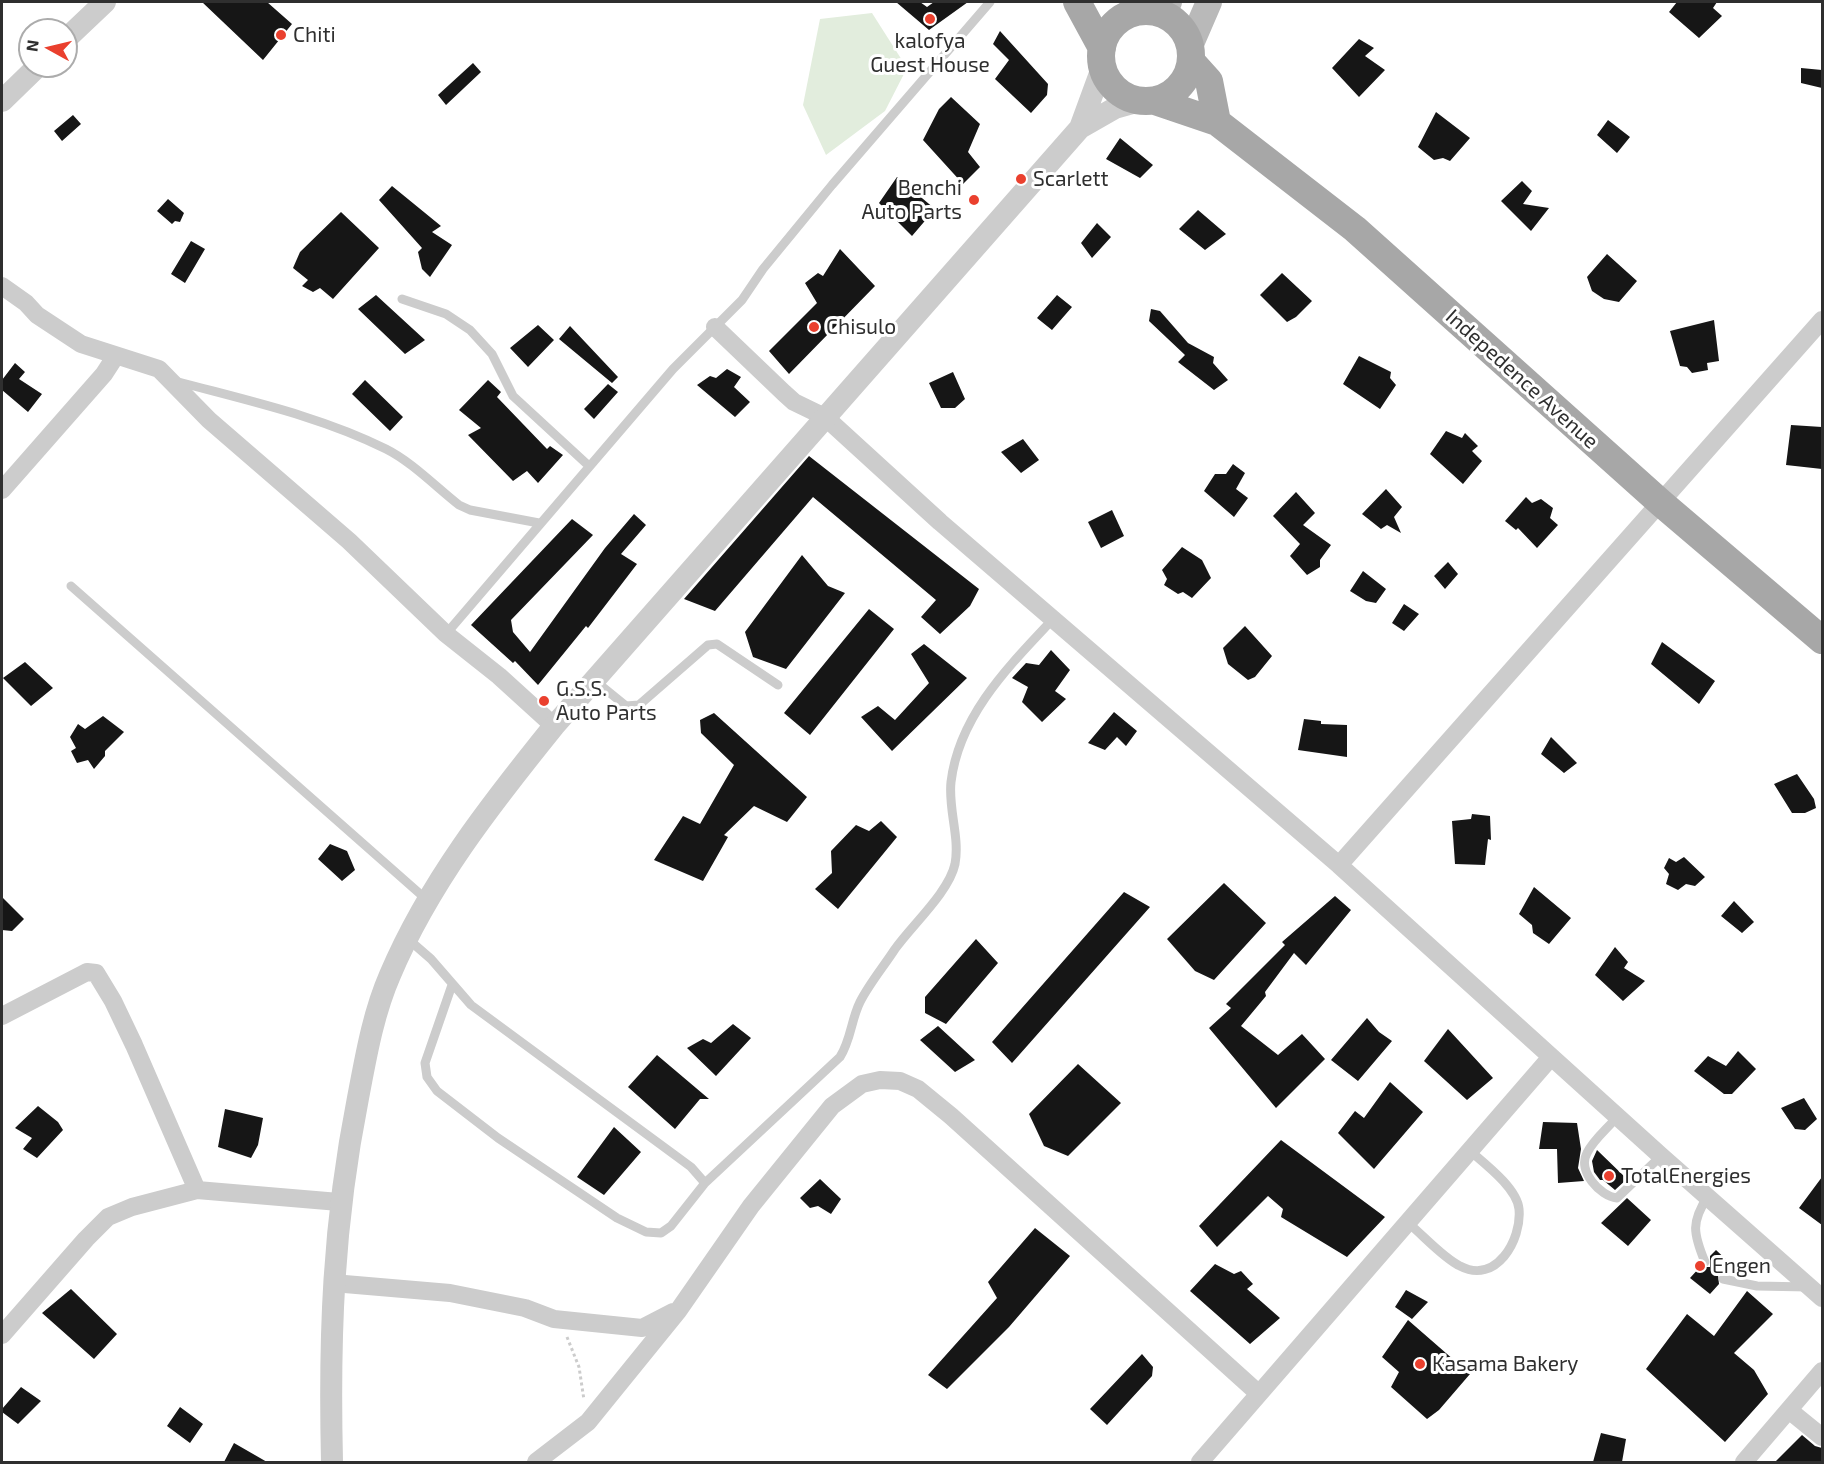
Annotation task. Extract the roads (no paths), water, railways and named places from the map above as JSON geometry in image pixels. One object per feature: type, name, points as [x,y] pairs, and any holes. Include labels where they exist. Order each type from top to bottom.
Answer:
[{"type":"main road","points":[[1077,2],[1116,90],[1147,101],[1172,93],[1185,79],[1191,53],[1209,2]]},
{"type":"main road","points":[[1102,58],[1108,31],[1121,18],[1146,6],[1171,18],[1183,30],[1191,53],[1209,81],[1218,122]]},
{"type":"main road","name":"Indepedence Avenue","points":[[1147,101],[1218,122],[1355,229],[1661,503],[1822,640]]},
{"type":"street","points":[[78,28],[105,2]]},
{"type":"street","points":[[1080,128],[1102,58]]},
{"type":"street","points":[[2,101],[26,78]]},
{"type":"street","points":[[332,1462],[330,1356],[339,1202],[370,1037],[390,976],[427,900],[473,828],[554,726],[1080,128],[1115,108],[1147,101]]},
{"type":"street","points":[[2,286],[60,332],[81,344],[115,357],[159,369],[209,420],[349,541],[446,634],[499,676],[554,726]]},
{"type":"street","points":[[1339,865],[1822,320]]},
{"type":"street","points":[[715,327],[794,402],[825,417],[940,522],[1339,865],[1617,1117],[1816,1293]]},
{"type":"street","points":[[2,490],[89,391],[115,357]]},
{"type":"street","points":[[2,1016],[87,972],[96,974],[113,1001],[134,1045],[197,1190]]},
{"type":"street","points":[[1200,1462],[1551,1057]]},
{"type":"street","points":[[536,1462],[588,1422],[678,1311],[751,1206],[832,1106],[862,1083],[880,1080],[900,1081],[918,1089],[951,1116],[1258,1393]]},
{"type":"street","points":[[2,1335],[108,1217],[132,1207],[197,1190],[339,1202]]},
{"type":"street","points":[[333,1283],[450,1293],[525,1308],[554,1319],[642,1328],[678,1311]]},
{"type":"street","points":[[1744,1462],[1822,1371]]},
{"type":"street","points":[[1790,1411],[1822,1437]]},
{"type":"lane","points":[[446,634],[673,369],[742,300],[832,185],[990,2]]},
{"type":"lane","points":[[402,298],[446,314],[470,330],[492,354],[513,396],[589,466]]},
{"type":"lane","points":[[172,380],[268,405],[339,430],[387,449],[459,505],[470,510],[539,523]]},
{"type":"lane","points":[[71,586],[427,900]]},
{"type":"lane","points":[[452,985],[425,1063],[427,1077],[446,1098],[498,1138],[617,1218],[646,1232],[660,1233],[671,1226],[705,1183],[840,1058],[848,1045],[860,1003],[896,948],[947,883],[955,864],[951,783],[958,754],[976,714],[996,680],[1053,619]]},
{"type":"lane","points":[[594,680],[626,706],[639,705],[708,645],[717,644],[778,685]]},
{"type":"lane","points":[[408,939],[431,959],[471,1005],[691,1167],[705,1183]]},
{"type":"lane","points":[[1617,1117],[1587,1152],[1585,1165],[1594,1185],[1610,1197],[1617,1198],[1661,1156]]},
{"type":"lane","points":[[1407,1222],[1460,1266],[1475,1271],[1499,1264],[1515,1241],[1519,1208],[1503,1180],[1469,1150]]},
{"type":"lane","points":[[1705,1262],[1696,1240],[1695,1216],[1708,1196]]},
{"type":"lane","points":[[1723,1279],[1757,1286],[1816,1293]]},
{"type":"place","name":"kalofya Guest House","points":[[930,19]]},
{"type":"place","name":"Chiti","points":[[281,35]]},
{"type":"place","name":"Scarlett","points":[[1021,179]]},
{"type":"place","name":"Benchi Auto Parts","points":[[974,200]]},
{"type":"place","name":"Chisulo","points":[[814,327]]},
{"type":"place","name":"G.S.S. Auto Parts","points":[[544,701]]},
{"type":"place","name":"TotalEnergies","points":[[1609,1176]]},
{"type":"place","name":"Engen","points":[[1700,1266]]},
{"type":"place","name":"Kasama Bakery","points":[[1420,1364]]}]
